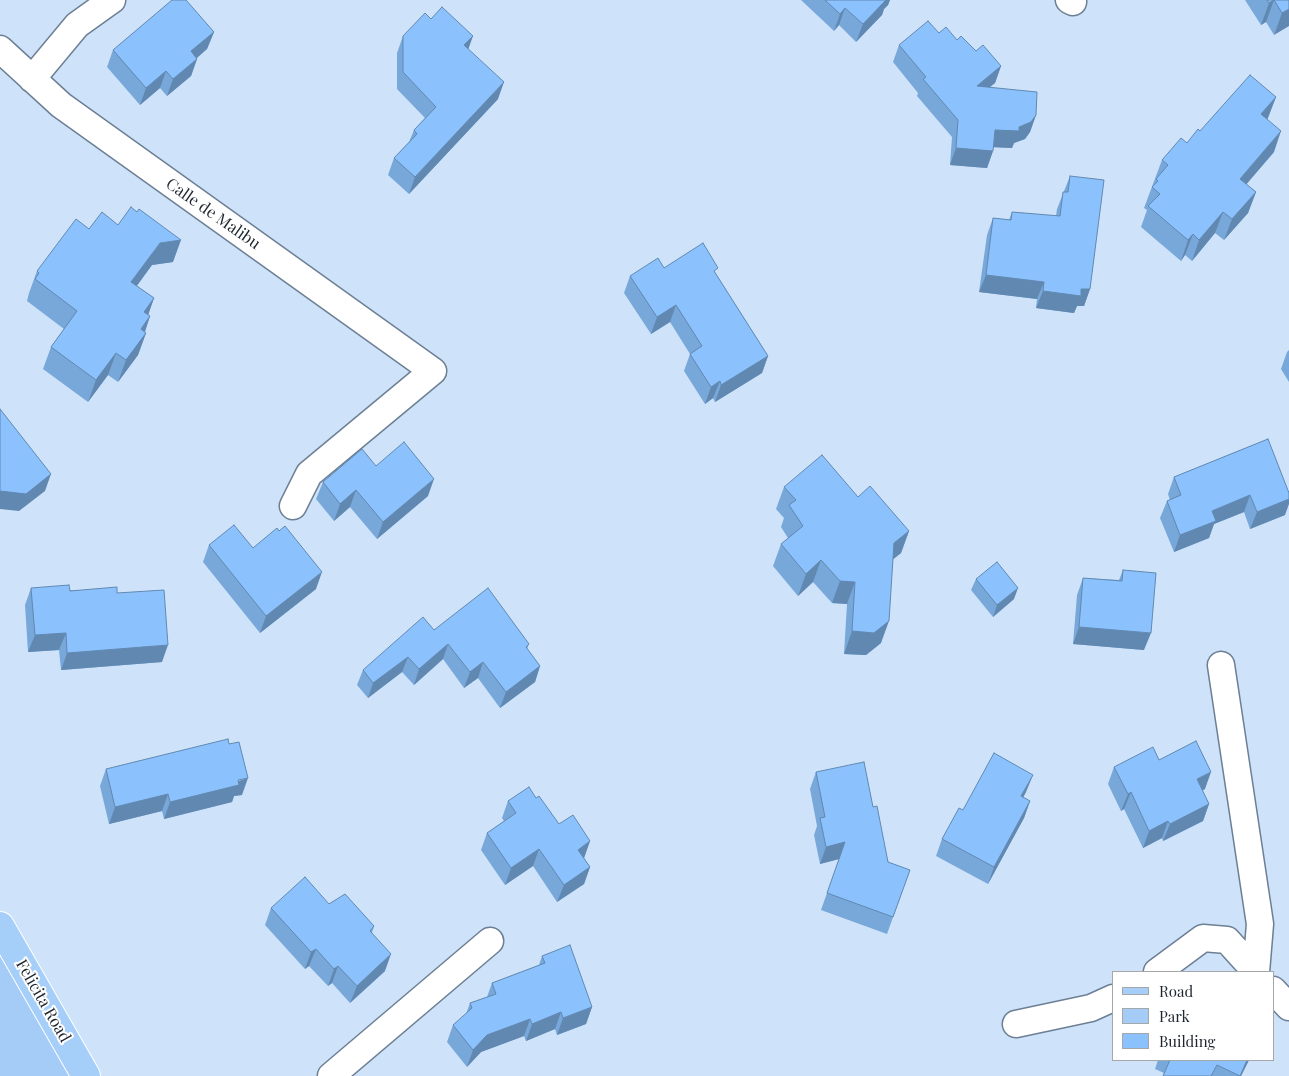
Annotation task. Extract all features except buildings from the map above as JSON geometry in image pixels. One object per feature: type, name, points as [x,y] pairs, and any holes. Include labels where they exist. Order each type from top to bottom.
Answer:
[{"type":"main road","name":"Felicita Road","points":[[0,926],[86,1076]]},
{"type":"street","points":[[32,79],[77,25],[112,0]]},
{"type":"street","name":"Calle de Malibu","points":[[0,48],[60,105],[433,370],[309,474],[293,506]]},
{"type":"street","points":[[1221,665],[1260,924],[1256,971]]},
{"type":"street","points":[[1159,971],[1203,938],[1227,940],[1255,971]]},
{"type":"street","points":[[331,1076],[490,941]]},
{"type":"street","points":[[1274,991],[1289,1007]]},
{"type":"street","points":[[1016,1024],[1091,1008],[1112,998]]},
{"type":"green space","points":[[0,926],[86,1076],[0,1076]]}]
